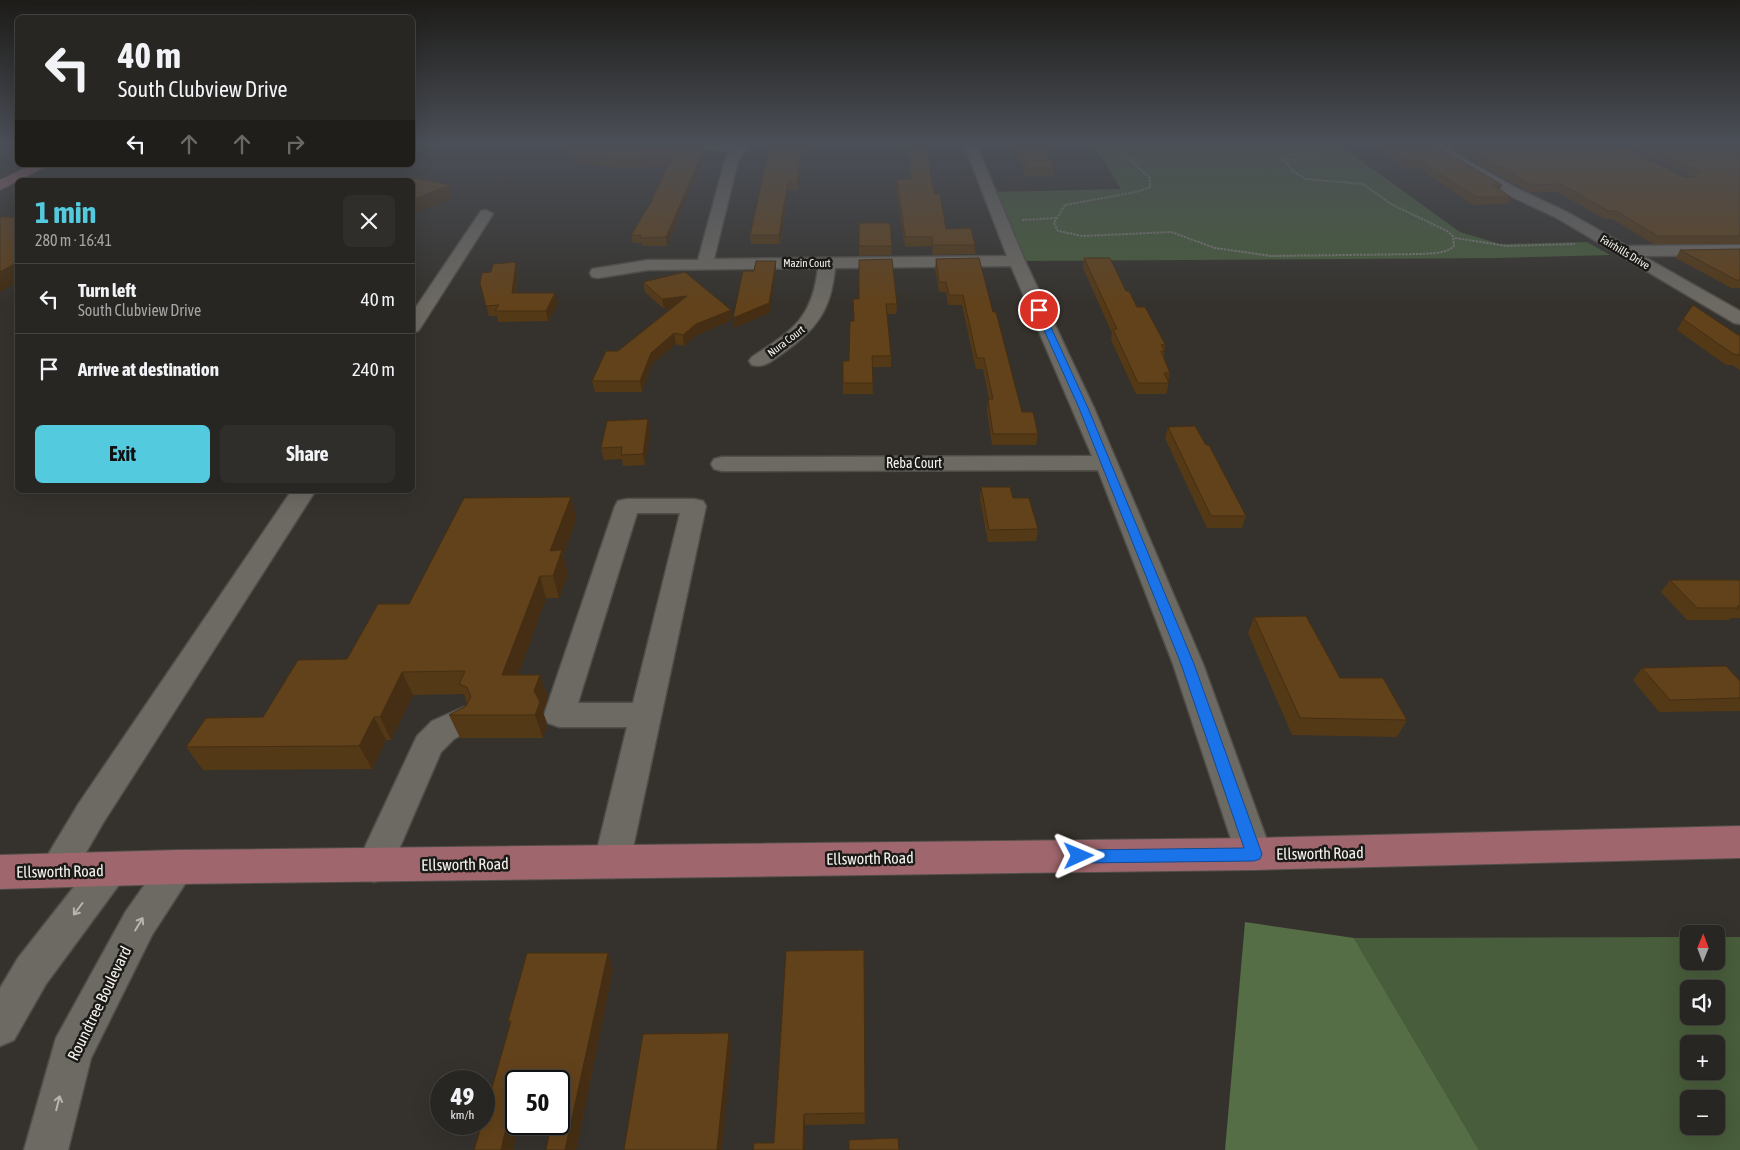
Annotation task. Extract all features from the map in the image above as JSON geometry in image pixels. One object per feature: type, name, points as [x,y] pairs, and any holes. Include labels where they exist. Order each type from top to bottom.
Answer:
[{"type":"main road","name":"Ellsworth Road","points":[[0,872],[178,867],[1254,854],[1740,842]]},
{"type":"street","points":[[705,264],[723,198]]},
{"type":"street","points":[[992,198],[1017,261],[1106,463],[1188,664],[1254,854]]},
{"type":"street","name":"Fairhills Drive","points":[[1525,198],[1562,215],[1740,319]]},
{"type":"street","points":[[415,322],[486,214]]},
{"type":"street","points":[[1623,251],[1740,250]]},
{"type":"street","name":"Mazin Court","points":[[598,273],[648,264],[1017,261]]},
{"type":"street","name":"Nura Court","points":[[760,361],[802,332],[815,316],[825,290],[827,263]]},
{"type":"street","name":"Reba Court","points":[[722,464],[1106,463]]},
{"type":"street","points":[[56,871],[90,813],[302,493]]},
{"type":"street","points":[[612,862],[694,506],[627,506],[559,715],[645,715]]},
{"type":"street","points":[[374,866],[428,745],[443,730],[464,719]]},
{"type":"street","name":"Roundtree Boulevard","points":[[46,1150],[71,1053],[139,923],[178,867]]},
{"type":"street","points":[[0,1026],[32,971],[108,870]]},
{"type":"path","points":[[1105,198],[1065,205],[1056,218],[1055,228],[1074,235],[1171,232],[1215,248],[1271,256],[1439,253],[1450,250],[1454,246],[1454,238]]},
{"type":"path","points":[[1382,198],[1391,204],[1440,226],[1454,238],[1507,246],[1580,244]]},
{"type":"path","points":[[1001,221],[1056,218]]},
{"type":"green space","points":[[991,198],[1412,198],[1460,232],[1500,244],[1587,242],[1610,255],[1497,258],[1017,261]]},
{"type":"green space","points":[[1245,922],[1354,938],[1479,1150],[1225,1150]]},
{"type":"green space","points":[[1680,937],[1680,970],[1725,970],[1725,937],[1740,937],[1740,1150],[1479,1150],[1354,938]]},
{"type":"building","points":[[653,198],[683,198],[666,237],[640,238],[641,235],[631,235]]},
{"type":"building","points":[[758,198],[785,198],[779,235],[750,235]]},
{"type":"building","points":[[900,198],[941,198],[946,229],[971,228],[975,245],[933,245],[932,237],[905,237]]},
{"type":"building","points":[[1585,198],[1740,198],[1740,236],[1658,236],[1616,211],[1608,211]]},
{"type":"building","points":[[0,217],[15,217],[15,264],[0,272]]},
{"type":"building","points":[[859,223],[890,223],[892,246],[859,246]]},
{"type":"building","points":[[1740,249],[1740,280],[1736,280],[1680,250]]},
{"type":"building","points":[[979,258],[993,312],[996,312],[1022,412],[1033,412],[1038,434],[993,434],[988,399],[993,399],[984,358],[977,358],[963,295],[949,295],[946,282],[939,282],[936,259]]},
{"type":"building","points":[[1084,258],[1110,258],[1126,291],[1129,291],[1137,307],[1145,307],[1165,344],[1161,345],[1165,351],[1161,351],[1170,373],[1164,373],[1169,383],[1138,383],[1113,329],[1117,329]]},
{"type":"building","points":[[892,259],[897,304],[886,304],[891,356],[872,356],[873,383],[843,383],[843,361],[849,361],[850,321],[854,321],[853,299],[859,299],[859,260]]},
{"type":"building","points":[[756,261],[776,261],[769,303],[733,318],[743,271],[754,271]]},
{"type":"building","points":[[516,262],[512,293],[555,293],[546,311],[495,311],[499,305],[486,306],[480,283],[482,273],[491,272],[493,264]]},
{"type":"building","points":[[685,272],[731,310],[696,324],[683,335],[674,333],[651,353],[640,381],[592,381],[606,351],[618,351],[687,296],[662,299],[643,282]]},
{"type":"building","points":[[1693,305],[1740,335],[1740,355],[1733,354],[1683,319]]},
{"type":"building","points":[[648,419],[643,454],[621,455],[622,447],[601,448],[607,421]]},
{"type":"building","points":[[1195,426],[1206,445],[1209,445],[1246,516],[1211,516],[1168,427]]},
{"type":"building","points":[[981,487],[1010,487],[1013,498],[1029,498],[1038,529],[989,530]]},
{"type":"building","points":[[571,497],[550,551],[562,550],[553,576],[540,576],[502,675],[540,675],[534,691],[540,702],[535,715],[449,715],[466,706],[471,697],[467,687],[459,684],[465,671],[402,672],[380,717],[374,717],[359,746],[186,747],[206,718],[263,717],[298,660],[347,659],[378,604],[409,604],[464,498]]},
{"type":"building","points":[[1670,580],[1740,580],[1740,606],[1737,606],[1739,608],[1697,608]]},
{"type":"building","points":[[1306,616],[1340,678],[1383,678],[1407,720],[1300,718],[1254,617]]},
{"type":"building","points":[[1726,666],[1740,681],[1740,698],[1670,700],[1642,668]]},
{"type":"building","points":[[864,950],[865,1113],[804,1114],[803,1150],[753,1150],[754,1143],[774,1143],[786,951]]},
{"type":"building","points":[[527,953],[608,953],[570,1127],[570,1070],[505,1070],[505,1132],[501,1150],[474,1150],[479,1135],[495,1135],[495,1077],[511,1021],[508,1021]]},
{"type":"building","points":[[729,1033],[717,1150],[624,1150],[643,1034]]},
{"type":"building","points":[[549,1135],[568,1135],[565,1150],[546,1150]]},
{"type":"building","points":[[898,1138],[899,1150],[849,1150],[849,1140]]},
{"type":"route","points":[[1039,310],[1084,408],[1188,664],[1254,854],[1079,856]]}]
